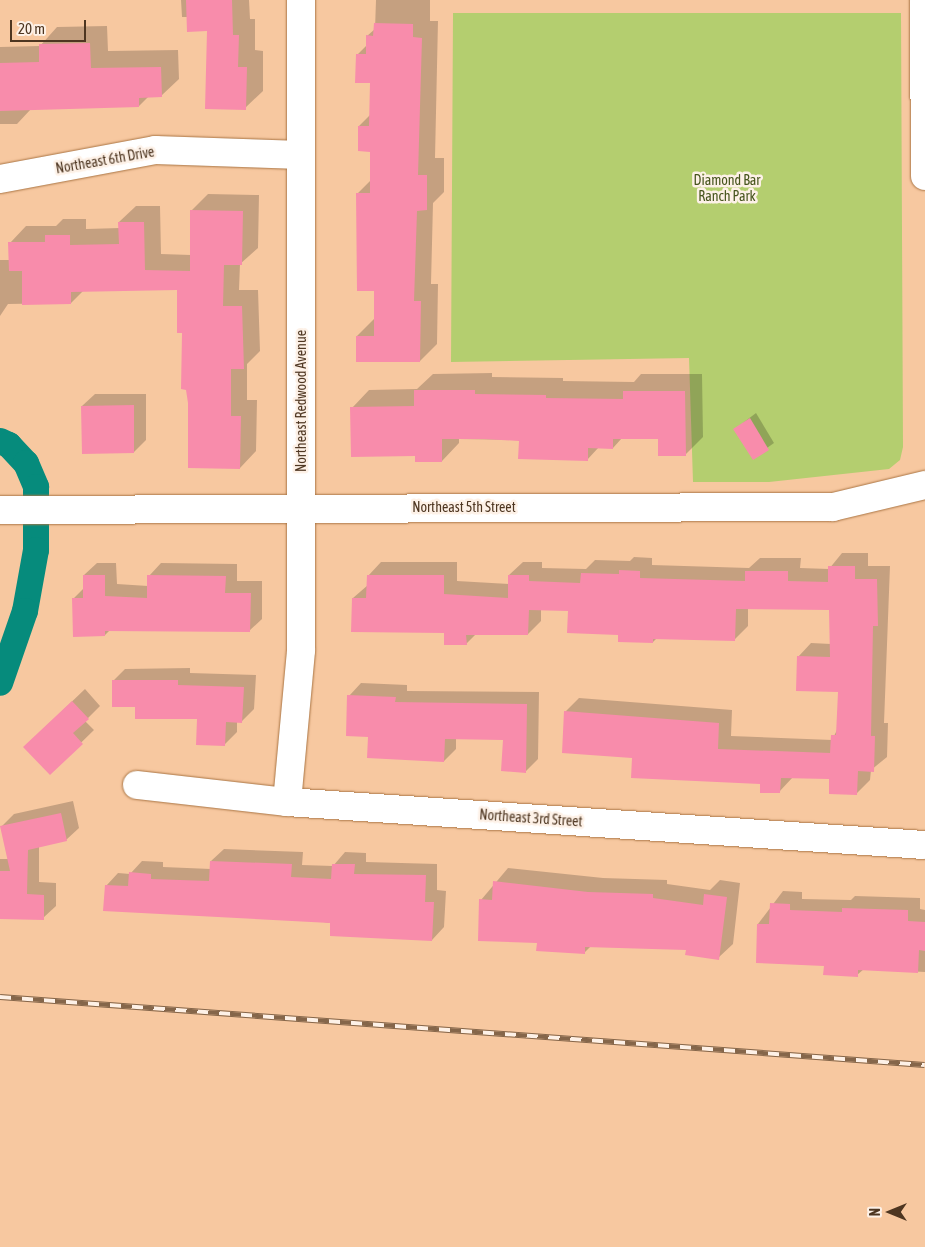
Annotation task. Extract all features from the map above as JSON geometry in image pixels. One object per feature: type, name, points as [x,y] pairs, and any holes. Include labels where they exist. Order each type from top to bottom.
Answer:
[{"type":"street","name":"Northeast Redwood Avenue","points":[[287,802],[301,650],[301,0]]},
{"type":"street","points":[[924,0],[925,176]]},
{"type":"street","name":"Northeast 6th Drive","points":[[0,178],[155,150],[301,155]]},
{"type":"street","name":"Northeast 5th Street","points":[[2,510],[301,507],[833,507],[925,485]]},
{"type":"street","name":"Northeast 3rd Street","points":[[137,785],[287,802],[925,845]]},
{"type":"green space","name":"Diamond Bar Ranch Park","points":[[453,13],[901,13],[903,447],[900,460],[889,469],[769,482],[693,482],[689,358],[451,362]]},
{"type":"building","points":[[186,0],[232,0],[233,35],[239,35],[238,67],[247,67],[246,110],[205,109],[207,31],[187,32]]},
{"type":"building","points":[[374,23],[413,24],[413,37],[422,38],[418,175],[427,175],[427,210],[417,211],[414,301],[421,301],[420,362],[356,362],[356,336],[374,336],[374,291],[357,291],[356,193],[370,193],[370,152],[358,151],[358,126],[369,126],[370,83],[355,83],[356,54],[366,54],[366,35],[373,36]]},
{"type":"building","points":[[90,43],[91,68],[161,67],[162,97],[139,98],[139,107],[0,111],[0,63],[39,62],[39,44]]},
{"type":"building","points":[[190,210],[243,211],[242,265],[224,265],[223,306],[242,306],[244,369],[231,369],[231,416],[241,416],[240,469],[188,468],[188,403],[186,390],[181,389],[182,333],[177,333],[177,290],[71,292],[71,304],[22,305],[22,271],[9,271],[8,242],[45,242],[45,235],[70,235],[70,245],[119,244],[118,222],[144,222],[145,270],[190,271]]},
{"type":"building","points":[[414,390],[475,390],[475,394],[546,395],[546,398],[623,399],[623,391],[685,391],[686,456],[658,456],[658,439],[613,439],[613,449],[588,448],[588,461],[518,459],[519,441],[442,439],[442,462],[415,462],[415,456],[351,457],[350,407],[414,406]]},
{"type":"building","points":[[134,405],[134,453],[82,454],[81,406]]},
{"type":"building","points":[[750,418],[769,450],[753,460],[733,429]]},
{"type":"building","points":[[828,566],[855,566],[855,579],[877,579],[878,626],[873,626],[871,736],[875,736],[874,772],[858,771],[857,795],[829,794],[829,779],[781,778],[780,793],[760,793],[760,784],[631,778],[632,758],[562,753],[564,711],[719,723],[718,749],[830,753],[831,735],[836,735],[838,692],[796,691],[797,656],[830,657],[829,610],[736,609],[735,641],[653,639],[653,643],[618,642],[618,635],[567,633],[568,611],[529,610],[528,635],[466,635],[467,645],[444,645],[444,633],[351,632],[352,598],[366,598],[367,575],[444,575],[444,594],[508,598],[508,575],[529,575],[529,581],[580,583],[581,573],[619,574],[619,570],[640,571],[640,578],[745,581],[745,571],[788,571],[788,581],[828,582]]},
{"type":"building","points":[[83,575],[105,575],[105,596],[147,598],[147,575],[226,576],[225,593],[251,593],[250,632],[105,631],[105,636],[73,637],[72,598],[83,598]]},
{"type":"building","points":[[112,680],[178,680],[178,685],[244,687],[242,723],[226,722],[225,746],[196,745],[197,719],[135,719],[135,707],[112,707]]},
{"type":"building","points":[[347,695],[396,697],[395,702],[527,704],[526,773],[501,771],[503,740],[445,739],[444,762],[367,758],[368,737],[346,736]]},
{"type":"building","points":[[72,701],[89,719],[73,733],[83,744],[50,775],[23,747]]},
{"type":"building","points":[[61,813],[67,841],[28,850],[27,894],[44,895],[44,920],[0,919],[0,871],[10,871],[0,826]]},
{"type":"building","points":[[210,861],[292,864],[291,877],[331,879],[332,864],[355,864],[354,874],[426,875],[425,902],[434,902],[432,941],[330,936],[330,923],[103,911],[105,885],[128,886],[129,872],[151,874],[151,879],[209,881]]},
{"type":"building","points":[[493,881],[588,892],[653,894],[653,898],[703,905],[704,894],[727,897],[719,960],[685,955],[686,950],[585,947],[585,954],[536,951],[537,943],[478,941],[479,899],[492,900]]},
{"type":"building","points":[[770,903],[790,904],[790,910],[842,912],[842,908],[908,910],[908,921],[925,922],[925,951],[919,950],[918,973],[858,970],[858,977],[823,975],[824,966],[756,963],[757,924],[769,924]]},
{"type":"waterway","points":[[0,441],[9,445],[26,463],[36,487],[36,550],[25,611],[0,683]]},
{"type":"railway","points":[[0,997],[925,1065]]}]
